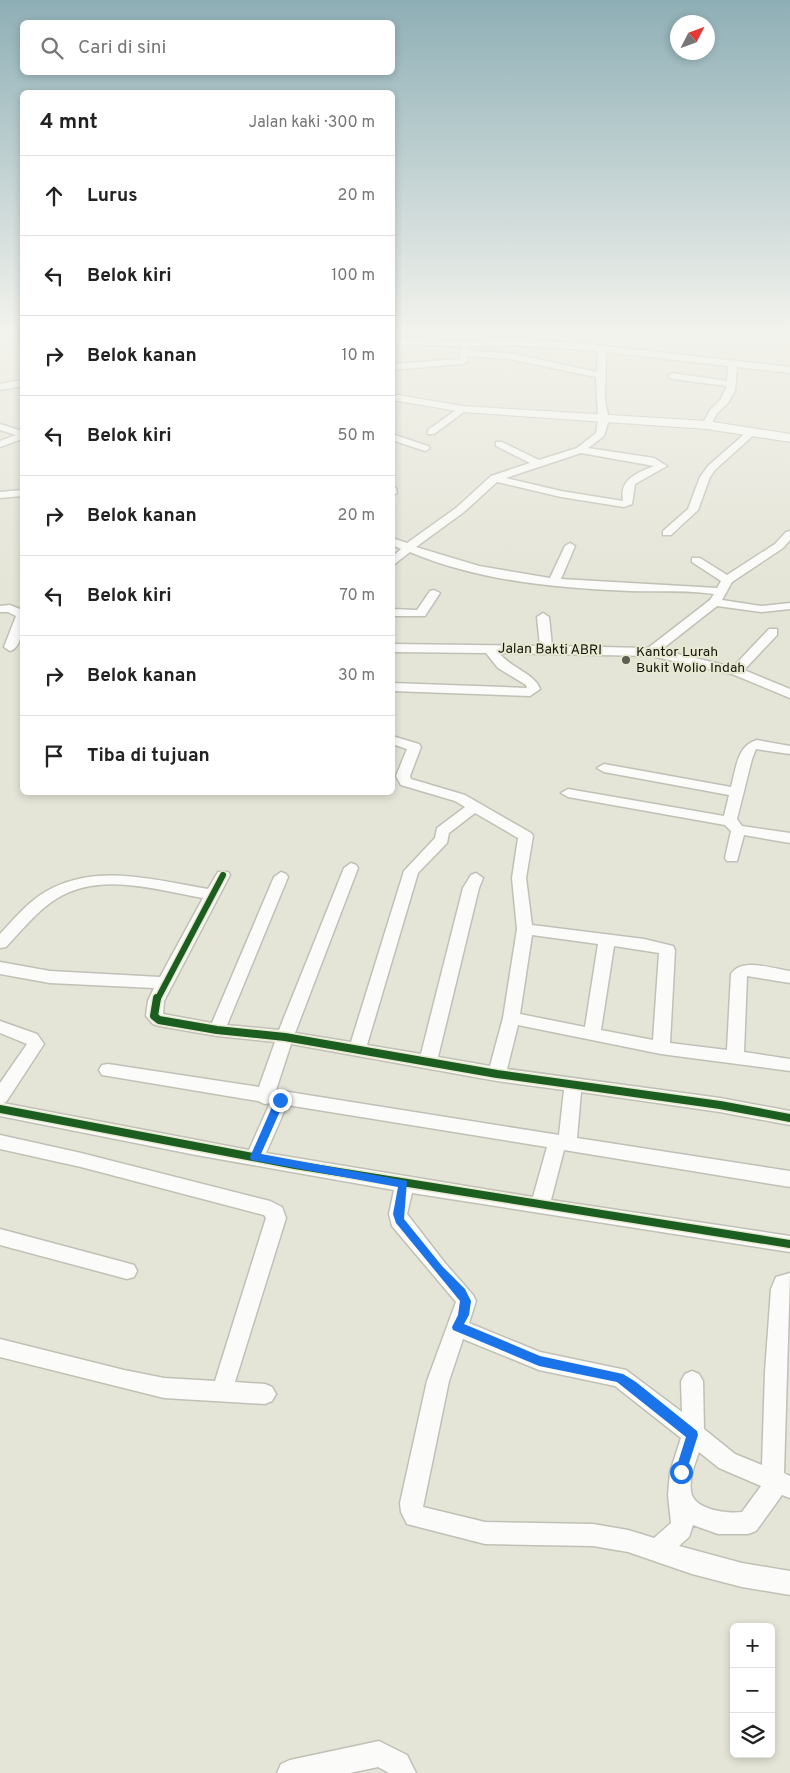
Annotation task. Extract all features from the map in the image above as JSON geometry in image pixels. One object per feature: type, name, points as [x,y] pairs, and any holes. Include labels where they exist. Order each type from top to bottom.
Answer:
[{"type":"main road","points":[[558,416],[707,426],[790,438]]},
{"type":"street","points":[[431,432],[454,416]]},
{"type":"street","points":[[395,561],[421,536],[460,510],[495,478],[580,450],[601,434],[603,416]]},
{"type":"street","points":[[707,426],[711,416]]},
{"type":"street","points":[[0,427],[20,434]]},
{"type":"street","points":[[667,533],[686,519],[694,509],[700,498],[701,486],[717,461],[752,432]]},
{"type":"street","points":[[0,444],[20,436]]},
{"type":"street","points":[[395,440],[425,448]]},
{"type":"street","points":[[499,444],[540,464]]},
{"type":"street","points":[[495,478],[561,494],[624,504],[628,502],[626,490],[629,482],[662,466],[654,461],[580,450]]},
{"type":"street","points":[[0,495],[20,493]]},
{"type":"street","points":[[651,652],[718,597],[727,580],[778,546],[790,534]]},
{"type":"street","points":[[395,542],[408,548],[492,572],[554,582],[630,588],[698,588],[718,597],[761,609],[790,606]]},
{"type":"street","points":[[554,582],[570,546]]},
{"type":"street","points":[[696,560],[727,580]]},
{"type":"street","points":[[395,612],[421,614],[434,593]]},
{"type":"street","points":[[0,609],[10,608],[20,614]]},
{"type":"street","points":[[543,617],[546,650]]},
{"type":"street","points":[[11,647],[20,621]]},
{"type":"street","points":[[736,671],[773,632]]},
{"type":"street","name":"Jalan Bakti ABRI","points":[[395,648],[651,652],[736,671],[790,694]]},
{"type":"street","points":[[395,687],[470,689],[520,693],[531,692],[534,689],[532,683],[502,665],[490,649]]},
{"type":"street","points":[[395,741],[414,747],[403,776],[406,782],[455,796],[526,836],[519,878],[525,929],[511,1018],[496,1074]]},
{"type":"street","points":[[732,858],[737,792],[745,759],[753,744],[790,750]]},
{"type":"street","points":[[604,768],[737,792]]},
{"type":"street","points":[[568,793],[790,838]]},
{"type":"street","points":[[357,1049],[411,871],[424,858],[427,851],[442,840],[442,831],[474,807]]},
{"type":"street","points":[[255,1157],[273,1098],[285,1037],[351,868]]},
{"type":"street","points":[[224,875],[156,1001],[154,1016],[158,1020],[217,1030],[285,1037],[496,1074],[720,1105],[790,1118]]},
{"type":"street","points":[[217,1030],[281,877]]},
{"type":"street","points":[[428,1062],[471,888],[476,878]]},
{"type":"street","points":[[0,943],[50,896],[74,885],[95,880],[137,883],[213,895]]},
{"type":"street","points":[[525,929],[644,944],[667,950],[662,1048]]},
{"type":"street","points":[[592,1034],[607,939]]},
{"type":"street","points":[[0,968],[50,978],[165,983]]},
{"type":"street","points":[[735,1057],[739,974],[744,970],[790,977]]},
{"type":"street","points":[[511,1018],[662,1048],[790,1065]]},
{"type":"street","points":[[0,1027],[31,1038],[36,1044],[0,1097]]},
{"type":"street","points":[[108,1070],[273,1098],[790,1179]]},
{"type":"street","points":[[540,1205],[562,1144],[573,1085]]},
{"type":"street","points":[[0,1109],[133,1137],[404,1184],[790,1244]]},
{"type":"street","points":[[0,1142],[81,1160],[270,1209],[275,1213],[276,1218],[222,1392]]},
{"type":"street","points":[[404,1184],[398,1214],[399,1220],[438,1269],[461,1292],[466,1301],[463,1315],[438,1381],[412,1503],[412,1512],[415,1516],[485,1532],[592,1535],[628,1541],[742,1575],[790,1583]]},
{"type":"street","points":[[0,1237],[127,1271]]},
{"type":"street","points":[[679,1495],[684,1505],[698,1517],[734,1525],[748,1523],[781,1483],[781,1288],[783,1283],[790,1282]]},
{"type":"street","points":[[457,1327],[539,1361],[619,1377],[632,1385],[727,1461],[781,1483]]},
{"type":"street","points":[[0,1348],[124,1380],[164,1388],[265,1394]]},
{"type":"street","points":[[658,1550],[681,1529],[683,1519],[679,1495],[681,1472],[693,1435],[692,1381]]},
{"type":"street","points":[[290,1773],[379,1754],[398,1764],[403,1773]]},
{"type":"cycle path","points":[[223,875],[156,1001],[154,1016],[159,1020],[217,1030],[285,1037],[497,1074],[720,1105],[790,1118]]},
{"type":"cycle path","points":[[0,1109],[196,1148],[295,1165],[790,1244]]},
{"type":"place","name":"Kantor Lurah Bukit Wolio Indah","points":[[626,660]]},
{"type":"route","points":[[280,1100],[255,1157],[404,1184],[398,1214],[399,1220],[438,1269],[461,1292],[466,1301],[463,1315],[457,1327],[539,1361],[619,1377],[632,1385],[693,1435],[681,1472]]}]
